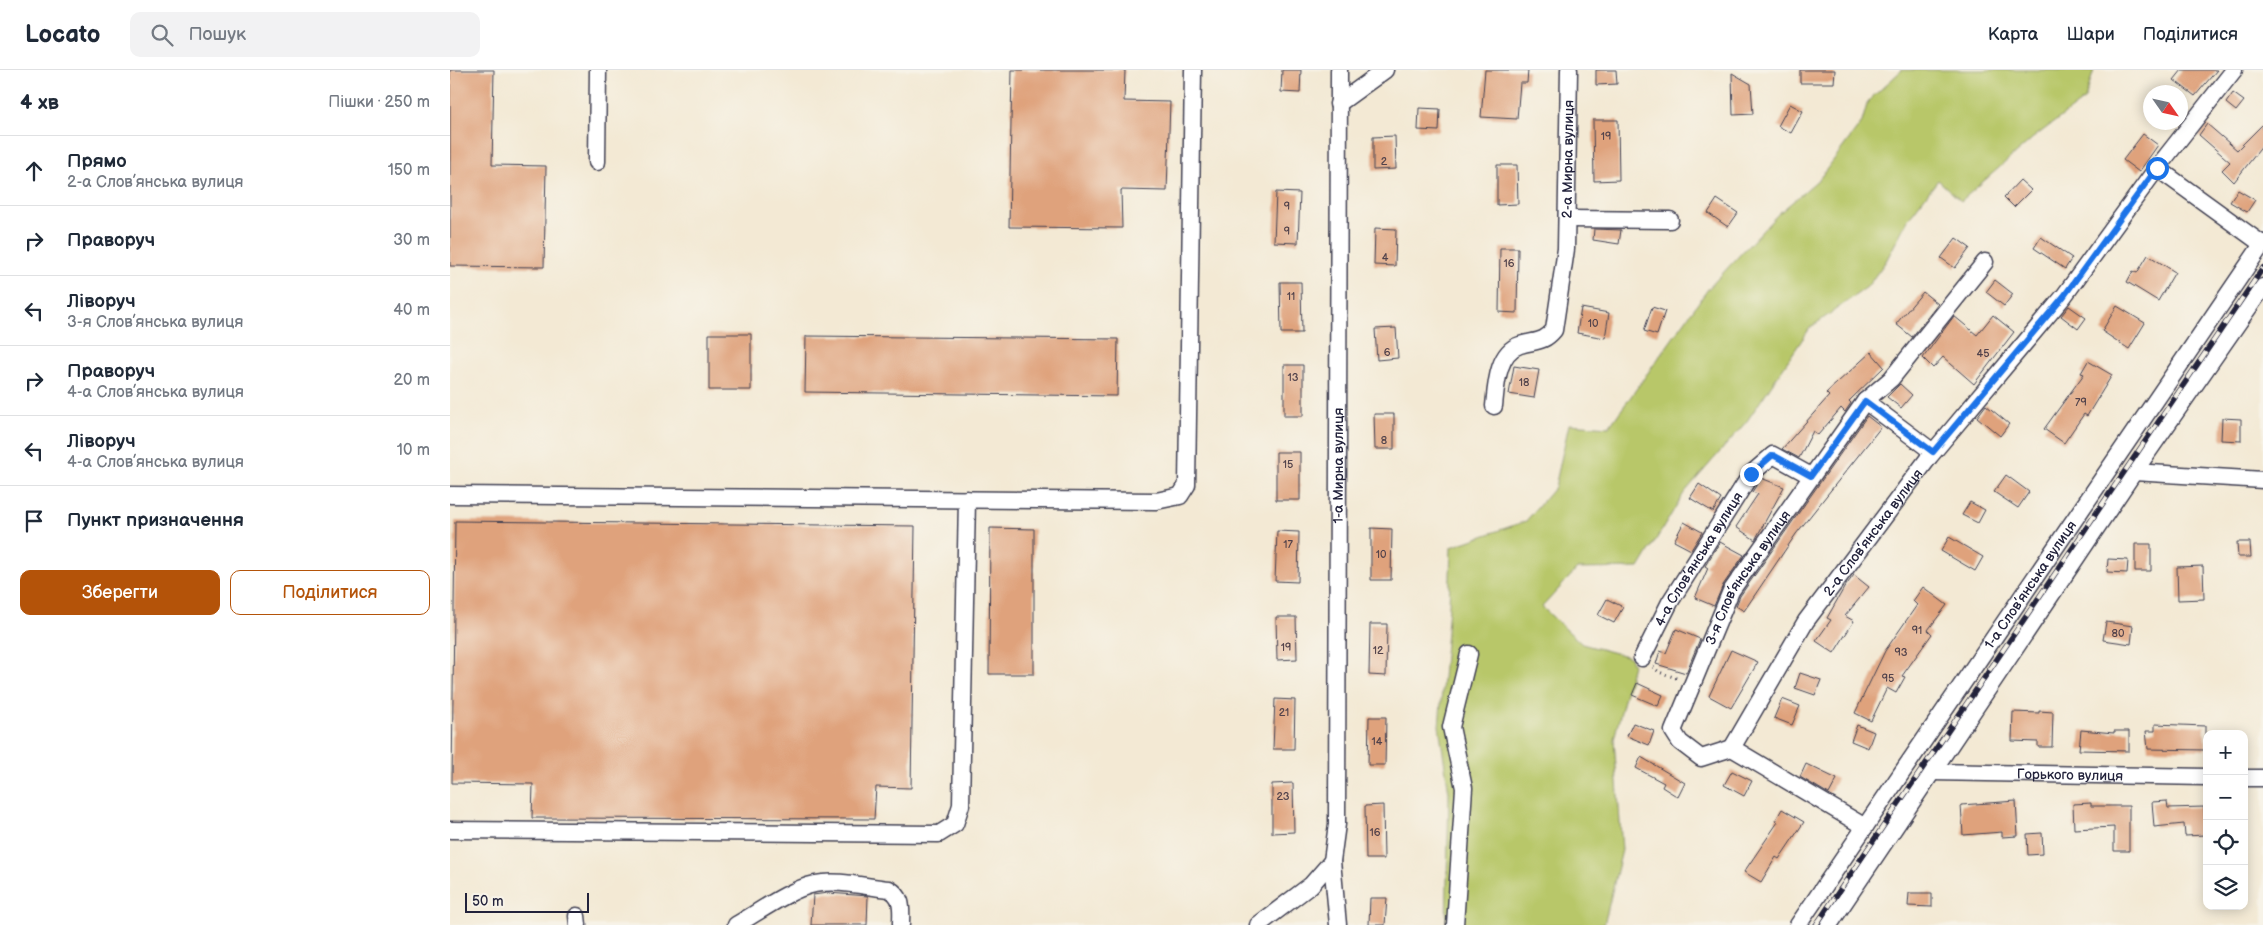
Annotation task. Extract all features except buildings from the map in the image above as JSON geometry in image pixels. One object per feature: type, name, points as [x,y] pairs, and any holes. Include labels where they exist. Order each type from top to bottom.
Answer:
[{"type":"street","points":[[597,162],[598,70]]},
{"type":"street","points":[[450,495],[1156,501],[1180,496],[1187,485],[1193,70]]},
{"type":"street","name":"1-а Мирна вулиця","points":[[1338,925],[1332,861],[1337,824],[1339,70]]},
{"type":"street","points":[[1338,104],[1385,70]]},
{"type":"street","name":"2-а Мирна вулиця","points":[[1494,406],[1497,378],[1506,355],[1518,346],[1546,340],[1554,330],[1566,249],[1568,219],[1569,70]]},
{"type":"street","name":"2-а Слов’янська вулиця","points":[[1732,748],[1806,621],[1933,452],[2064,296],[2157,168],[2234,70]]},
{"type":"street","points":[[2157,168],[2262,243]]},
{"type":"street","points":[[1568,219],[1670,220]]},
{"type":"street","name":"1-а Слов’янська вулиця","points":[[1798,925],[2262,243]]},
{"type":"street","name":"3-я Слов’янська вулиця","points":[[1732,748],[1701,758],[1680,742],[1674,731],[1731,591],[1865,401],[1891,380],[1985,262]]},
{"type":"street","points":[[1829,925],[2134,472],[2263,287]]},
{"type":"street","points":[[1865,401],[1933,452]]},
{"type":"street","name":"4-а Слов’янська вулиця","points":[[1642,658],[1670,602],[1751,474],[1773,455],[1811,476]]},
{"type":"street","points":[[2134,472],[2263,480]]},
{"type":"street","points":[[450,830],[939,834],[955,824],[962,805],[967,499]]},
{"type":"street","points":[[1455,925],[1464,788],[1451,727],[1470,654]]},
{"type":"street","points":[[1732,748],[1865,827]]},
{"type":"street","name":"Горького вулиця","points":[[1932,772],[2203,777]]},
{"type":"street","points":[[2248,778],[2263,778]]},
{"type":"street","points":[[1258,925],[1311,885],[1332,861]]},
{"type":"street","points":[[736,925],[797,891],[815,884],[826,883],[889,889],[898,894],[901,900],[901,925]]},
{"type":"green space","points":[[1902,70],[2094,70],[2085,99],[2033,138],[1961,201],[1938,180],[1908,219],[1886,261],[1867,287],[1810,328],[1747,421],[1684,493],[1639,568],[1577,569],[1542,607],[1582,644],[1630,657],[1633,665],[1614,739],[1622,850],[1604,925],[1446,925],[1449,793],[1439,726],[1449,607],[1451,547],[1526,521],[1555,487],[1569,424],[1609,427],[1708,289],[1777,215],[1820,178],[1862,122],[1868,101]]},
{"type":"railway","points":[[1816,925],[2263,268]]},
{"type":"route","points":[[1751,474],[1773,455],[1811,476],[1865,401],[1933,452],[2064,296],[2157,168]]}]
